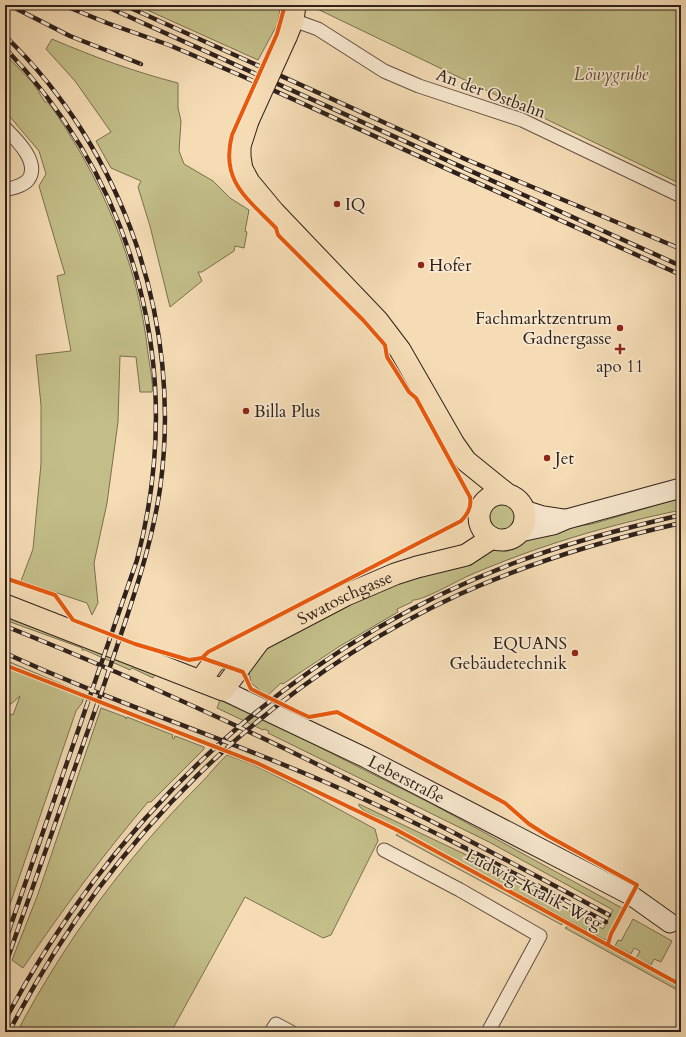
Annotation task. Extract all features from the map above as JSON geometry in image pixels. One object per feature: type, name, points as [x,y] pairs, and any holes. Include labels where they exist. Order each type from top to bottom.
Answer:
[{"type":"main road","points":[[291,21],[248,121],[240,146],[242,169],[249,182],[274,212],[378,321],[400,350],[454,444],[466,461],[483,503]]},
{"type":"main road","points":[[466,461],[507,494],[518,500],[524,510],[524,524],[520,532]]},
{"type":"main road","points":[[507,494],[494,495],[483,503],[479,514],[486,531],[507,540],[520,532],[553,525],[567,519],[681,488]]},
{"type":"main road","points":[[524,510],[543,516],[567,519]]},
{"type":"main road","name":"Swatoschgasse","points":[[200,680],[210,667],[222,656],[238,646],[260,640],[346,595],[395,574],[466,555],[486,531]]},
{"type":"main road","points":[[5,605],[223,690]]},
{"type":"main road","name":"Swatoschgasse","points":[[223,690],[260,640]]},
{"type":"main road","name":"Leberstraße","points":[[223,690],[366,758],[588,873],[632,896],[676,926]]},
{"type":"street","name":"An der Ostbahn","points":[[291,21],[318,29],[384,71],[419,86],[522,120],[681,196]]},
{"type":"street","points":[[5,128],[16,139],[28,158],[31,168],[28,180],[23,184],[5,190]]},
{"type":"street","points":[[384,850],[460,890],[540,936],[488,1032]]},
{"type":"street","points":[[274,1028],[291,1032]]},
{"type":"green space","points":[[136,5],[281,5],[277,25],[258,60]]},
{"type":"green space","name":"Löwygrube","points":[[309,5],[681,5],[681,184],[633,161]]},
{"type":"green space","points":[[52,39],[115,64],[178,83],[178,108],[181,121],[179,151],[184,164],[213,181],[230,198],[249,210],[245,231],[247,232],[244,248],[235,246],[234,251],[202,272],[198,272],[202,281],[170,307],[150,226],[138,187],[141,181],[111,168],[96,141],[111,132],[75,81],[46,49]]},
{"type":"green space","points":[[5,54],[33,83],[45,102],[48,102],[85,160],[100,190],[126,253],[136,286],[143,319],[152,379],[152,392],[140,392],[136,357],[120,356],[118,422],[107,503],[94,563],[98,603],[92,615],[87,603],[21,581],[33,549],[41,464],[41,405],[36,355],[71,351],[57,276],[65,274],[39,186],[46,174],[39,151],[5,111]]},
{"type":"green space","points":[[681,498],[681,510],[627,522],[546,546],[494,565],[431,594],[413,600],[412,602],[397,609],[398,612],[340,646],[283,684],[281,683],[267,696],[251,683],[249,672],[266,647],[354,601],[496,545],[509,545],[520,539],[566,528],[592,524]]},
{"type":"green space","points":[[499,500],[505,500],[509,501],[516,507],[519,517],[518,524],[512,531],[505,534],[499,534],[495,533],[488,527],[485,520],[485,514],[486,510],[492,503]]},
{"type":"green space","points":[[5,614],[156,672],[153,678],[132,668],[130,670],[82,650],[82,648],[5,620]]},
{"type":"green space","points":[[5,660],[85,694],[82,703],[76,711],[5,919],[5,712],[13,715],[20,696],[11,704],[5,704]]},
{"type":"green space","points":[[220,700],[317,746],[434,805],[622,908],[608,939],[605,940],[363,810],[359,804],[475,859],[603,929],[613,910],[489,842],[268,733],[269,731],[263,730],[217,708]]},
{"type":"green space","points":[[101,708],[125,717],[126,719],[127,717],[173,735],[172,738],[174,739],[175,736],[204,747],[204,749],[151,802],[148,802],[131,822],[83,883],[23,968],[12,960],[38,894]]},
{"type":"green space","points":[[227,755],[252,764],[300,788],[375,829],[378,841],[331,935],[323,938],[245,897],[171,1032],[17,1032],[55,965],[98,902],[146,842]]},
{"type":"green space","points":[[399,833],[561,920],[562,925],[396,835]]},
{"type":"green space","points":[[633,919],[672,941],[661,962],[654,959],[651,965],[636,958],[640,951],[634,948],[631,954],[615,946],[618,940],[621,941]]},
{"type":"green space","points":[[568,926],[681,987],[681,992],[565,928]]},
{"type":"railway","points":[[9,5],[70,36],[141,64]]},
{"type":"railway","points":[[63,5],[107,23],[169,45],[242,76],[681,275]]},
{"type":"railway","points":[[103,5],[681,266]]},
{"type":"railway","points":[[124,5],[465,159],[681,249]]},
{"type":"railway","points":[[5,36],[47,82],[83,132],[113,187],[136,244],[153,304],[162,365],[165,427],[160,489],[156,514],[137,587],[5,966]]},
{"type":"railway","points":[[5,48],[51,102],[89,160],[118,222],[139,286],[152,352],[156,421],[151,490],[137,560],[5,942]]},
{"type":"railway","points":[[5,1020],[50,944],[101,872],[157,805],[219,744],[286,689],[358,640],[435,597],[517,562],[557,548],[681,515]]},
{"type":"railway","points":[[9,1032],[49,962],[94,895],[143,833],[198,775],[257,722],[320,674],[388,631],[460,594],[487,582],[596,544],[681,523]]},
{"type":"railway","points":[[5,626],[160,691],[312,762],[461,836],[609,915]]},
{"type":"railway","points":[[5,653],[82,686],[279,763],[355,795],[464,847],[606,922]]},
{"type":"cycle path","points":[[5,578],[55,595],[73,620],[135,644],[189,660],[202,658],[208,652],[461,521],[469,510],[470,497],[416,398],[409,392],[387,357],[385,345],[363,320],[278,235],[276,228],[246,198],[233,177],[229,151],[232,135],[277,34],[285,5]]},
{"type":"cycle path","points":[[202,658],[243,672],[251,689],[309,717],[337,712],[505,803],[529,824],[548,836],[637,885],[611,934],[608,944]]},
{"type":"cycle path","name":"Ludwig-Kralik-Weg","points":[[5,665],[257,763],[395,829],[681,985]]},
{"type":"place","name":"IQ","points":[[337,204]]},
{"type":"place","name":"Hofer","points":[[421,265]]},
{"type":"place","name":"Fachmarktzentrum Gadnergasse","points":[[620,328]]},
{"type":"place","name":"apo 11","points":[[620,349]]},
{"type":"place","name":"Billa Plus","points":[[246,411]]},
{"type":"place","name":"Jet","points":[[547,458]]},
{"type":"place","name":"EQUANS Gebäudetechnik","points":[[575,653]]}]
